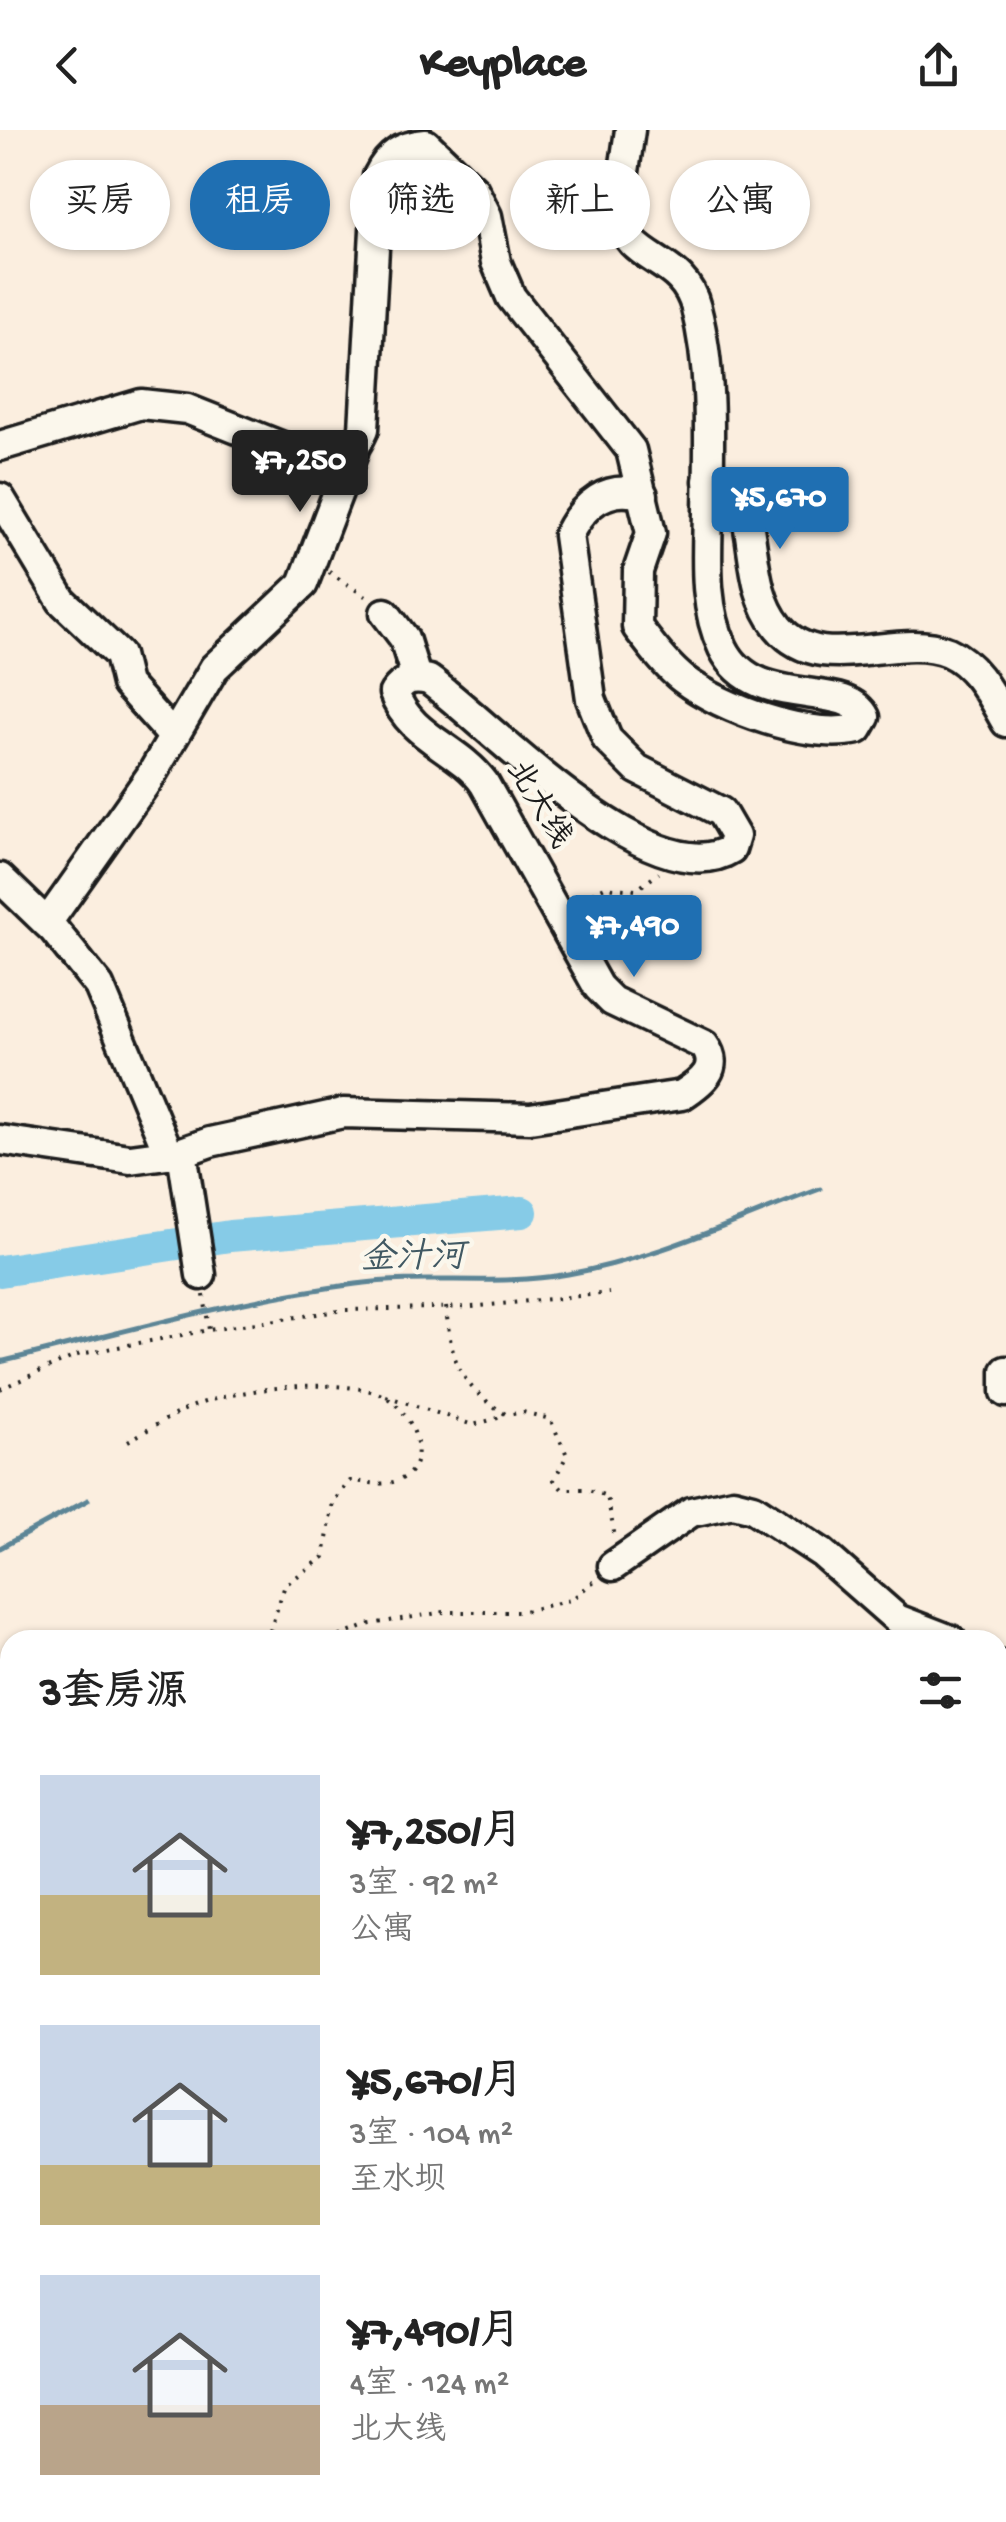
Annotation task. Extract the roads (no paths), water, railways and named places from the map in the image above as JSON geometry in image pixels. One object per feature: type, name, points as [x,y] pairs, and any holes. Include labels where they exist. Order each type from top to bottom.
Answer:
[{"type":"street","points":[[47,923],[150,777],[171,734],[214,668],[303,584],[364,428],[378,176],[386,160],[406,146],[426,144],[474,190],[488,216],[496,262],[510,297],[631,450],[651,532],[638,571],[637,627],[682,678],[761,717],[816,730],[858,729],[865,717],[858,704],[845,698],[786,693],[737,670],[722,648],[707,582],[709,410],[696,304],[674,269],[637,250],[620,227],[618,213],[630,130]]},
{"type":"street","points":[[0,446],[141,404],[187,409],[318,461],[336,463],[353,453]]},
{"type":"street","points":[[708,481],[738,487],[760,586],[770,616],[788,638],[829,650],[872,652],[918,646],[948,652],[979,676],[1006,722]]},
{"type":"street","name":"北大线","points":[[0,1140],[112,1158],[176,1153],[343,1113],[530,1118],[682,1095],[700,1084],[710,1070],[711,1056],[704,1046],[612,1001],[598,987],[558,910],[471,765],[418,729],[398,706],[394,694],[402,682],[416,677],[441,689],[571,800],[679,858],[692,861],[719,856],[731,849],[736,836],[721,812],[636,768],[607,739],[591,700],[568,535],[589,504],[614,491],[643,495]]},
{"type":"street","points":[[0,498],[62,601],[119,655],[126,684],[171,734]]},
{"type":"street","points":[[385,613],[404,638],[416,677]]},
{"type":"street","points":[[0,878],[47,923],[99,986],[176,1153],[188,1189],[201,1275]]},
{"type":"street","points":[[1006,1371],[1006,1392]]},
{"type":"street","points":[[613,1566],[691,1512],[734,1503],[753,1508],[822,1553],[897,1620],[924,1630]]},
{"type":"waterway","name":"金汁河","points":[[0,1362],[177,1318],[311,1291],[382,1281],[568,1274],[633,1259],[820,1189]]},
{"type":"waterway","points":[[0,1271],[230,1236],[522,1212]]},
{"type":"waterway","points":[[0,1548],[88,1500]]}]
